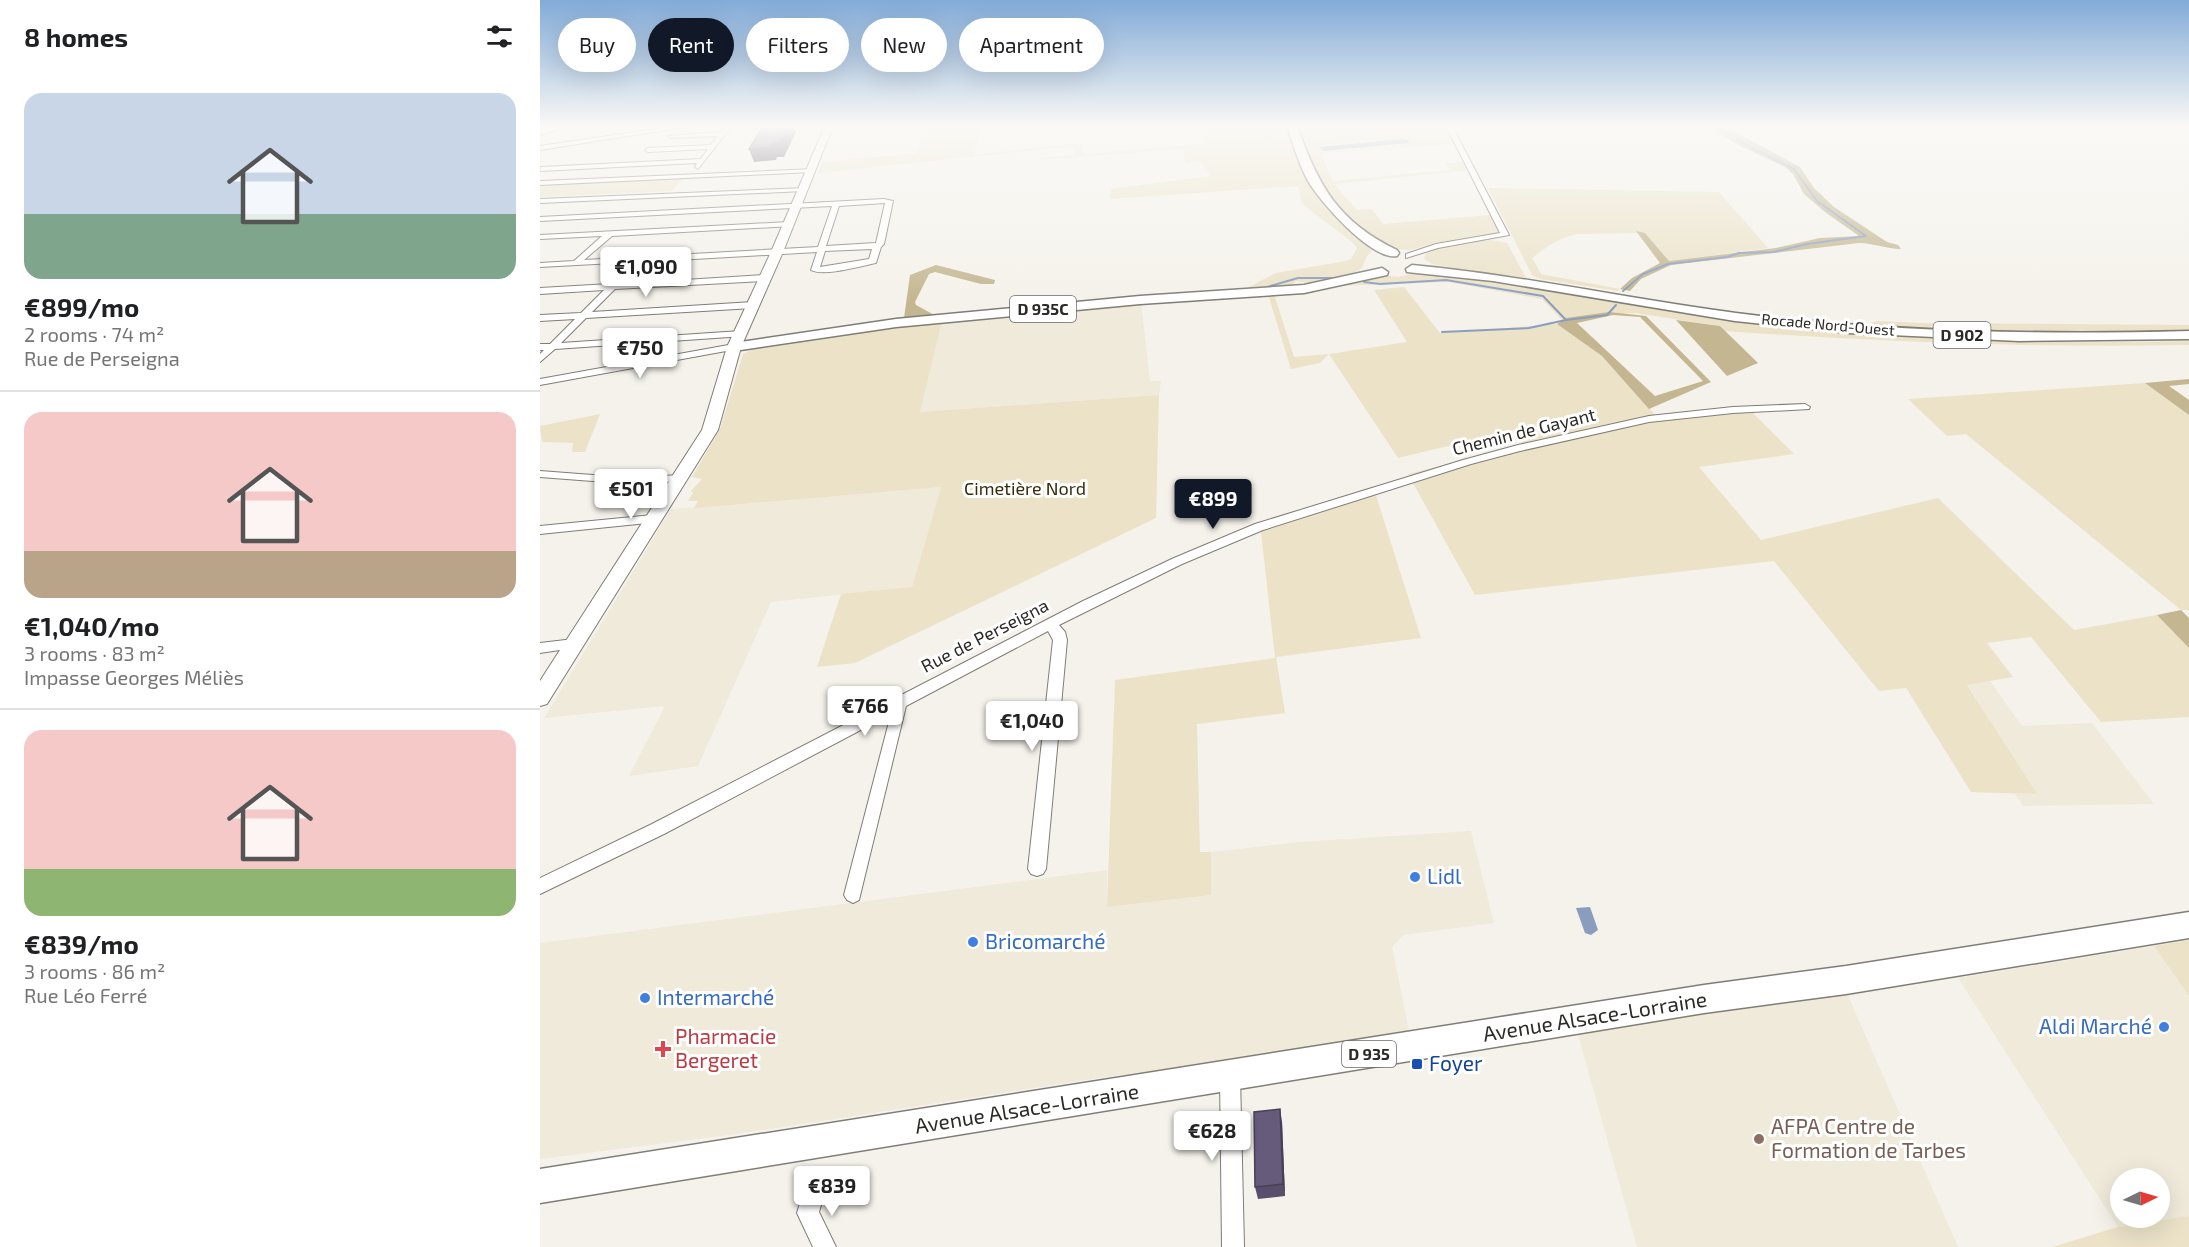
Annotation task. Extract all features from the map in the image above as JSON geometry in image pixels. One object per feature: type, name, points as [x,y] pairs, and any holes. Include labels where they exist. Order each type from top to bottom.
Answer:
[{"type":"main road","points":[[540,698],[710,430],[737,341],[806,184]]},
{"type":"main road","points":[[1315,184],[1330,204],[1366,236],[1380,247],[1413,262],[1398,273],[1374,262],[1366,236]]},
{"type":"main road","points":[[1374,262],[1393,253]]},
{"type":"main road","name":"D 935C","points":[[737,341],[1129,301],[1304,289],[1353,278],[1374,262]]},
{"type":"main road","name":"Rocade Nord-Ouest","points":[[1413,262],[1469,275],[1736,317],[1850,328],[2022,339],[2189,335]]},
{"type":"main road","name":"Avenue Alsace-Lorraine","points":[[543,1184],[2189,925]]},
{"type":"street","points":[[625,184],[804,189]]},
{"type":"street","points":[[540,201],[650,196],[689,184]]},
{"type":"street","points":[[1413,262],[1436,246],[1505,235],[1480,184]]},
{"type":"street","points":[[576,263],[650,196]]},
{"type":"street","points":[[540,219],[889,201],[880,244],[877,246],[872,262],[816,271],[836,204]]},
{"type":"street","points":[[540,237],[789,224]]},
{"type":"street","points":[[540,265],[877,246]]},
{"type":"street","points":[[540,359],[639,260]]},
{"type":"street","points":[[540,291],[765,278]]},
{"type":"street","points":[[540,318],[753,305]]},
{"type":"street","points":[[540,347],[737,341]]},
{"type":"street","points":[[540,382],[737,341]]},
{"type":"street","points":[[540,376],[561,379]]},
{"type":"street","name":"Chemin de Gayant","points":[[1259,527],[1467,462],[1653,416],[1805,407]]},
{"type":"street","points":[[540,474],[632,481],[679,478]]},
{"type":"street","points":[[540,530],[653,519]]},
{"type":"street","name":"Rue de Perseigna","points":[[540,886],[658,828],[1088,604],[1259,527]]},
{"type":"street","points":[[1037,869],[1060,640],[1058,632],[1051,625]]},
{"type":"street","points":[[540,648],[574,645]]},
{"type":"street","points":[[852,895],[899,711],[899,701]]},
{"type":"street","points":[[1230,1076],[1233,1247]]},
{"type":"street","points":[[814,1191],[808,1213],[825,1247]]},
{"type":"shaded area","points":[[1799,184],[1811,184],[1834,207],[1901,249],[1859,243],[1671,265],[1641,279],[1630,291],[1620,289],[1632,278],[1660,263],[1636,231],[1645,233],[1669,261],[1776,248],[1820,238],[1859,236],[1804,194]]},
{"type":"shaded area","points":[[936,265],[995,280],[994,284],[981,284],[935,272],[929,274],[915,302],[916,305],[936,316],[904,318],[910,275]]},
{"type":"shaded area","points":[[1141,302],[1150,381],[1161,381],[1159,395],[920,412],[942,322]]},
{"type":"shaded area","points":[[1609,312],[1646,316],[1711,382],[1649,409],[1602,356],[1557,324],[1566,318]],"holes":[[[1613,315],[1640,317],[1703,381],[1655,396],[1577,323]]]},
{"type":"shaded area","points":[[1676,320],[1720,326],[1758,363],[1727,376]]},
{"type":"shaded area","points":[[2189,379],[2189,384],[2169,386],[2189,400],[2189,415],[2145,383]]},
{"type":"shaded area","points":[[941,487],[912,587],[771,602],[698,766],[629,776],[665,706],[544,718],[671,509]]},
{"type":"shaded area","points":[[2181,610],[2189,618],[2189,648],[2157,615]]},
{"type":"shaded area","points":[[1990,681],[2022,726],[2092,723],[2154,804],[2023,806],[2015,794],[2036,794],[1967,684]]},
{"type":"shaded area","points":[[1471,831],[1494,923],[1403,935],[1392,947],[1410,1036],[1099,1078],[737,1134],[540,1159],[540,943],[1107,870],[1107,907],[1210,895],[1211,852],[1300,842]]},
{"type":"shaded area","points":[[2154,946],[2189,996],[2189,1216],[2170,1219],[2170,1168],[2110,1168],[2110,1215],[1958,978]]},
{"type":"shaded area","name":"AFPA Centre de Formation de Tarbes","points":[[1846,991],[1958,1247],[1637,1247],[1577,1031]]},
{"type":"green space","points":[[540,184],[678,184],[671,191],[540,197]]},
{"type":"green space","points":[[1148,184],[1309,184],[1372,251],[1362,268],[1352,275],[1316,284],[1296,281],[1293,286],[1246,291],[1245,289],[1276,273],[1346,261],[1351,259],[1357,248],[1302,204],[1298,186],[1110,199],[1111,189]]},
{"type":"green space","points":[[1322,184],[1334,184],[1357,210],[1372,209],[1383,224],[1491,215],[1501,234],[1436,243],[1410,250],[1384,248],[1343,210]]},
{"type":"green space","points":[[1488,188],[1719,192],[1768,248],[1669,261],[1645,233],[1578,234],[1559,240],[1532,258],[1541,274],[1620,289],[1618,291],[1540,279],[1532,275]]},
{"type":"green space","points":[[1491,240],[1507,243],[1528,281],[1432,264],[1424,259],[1426,253],[1437,248]]},
{"type":"green space","points":[[1420,272],[1708,317],[1828,331],[2008,341],[2189,341],[2189,345],[2014,345],[1841,338],[1725,331],[1720,326],[1635,313],[1567,318],[1563,321],[1542,299],[1449,282],[1336,286],[1383,275],[1398,277]]},
{"type":"green space","points":[[1404,287],[1440,333],[1557,324],[1602,356],[1660,420],[1749,409],[1794,454],[1699,467],[1761,540],[1938,498],[2074,630],[2157,615],[2189,648],[2189,717],[2101,722],[2031,637],[1987,643],[2013,677],[1967,685],[2037,794],[1971,792],[1906,688],[1879,691],[1774,561],[1475,595],[1408,474],[1523,445],[1514,430],[1398,458],[1329,354],[1407,342],[1374,290]]},
{"type":"green space","points":[[1268,294],[1274,294],[1294,357],[1329,354],[1320,363],[1291,369]]},
{"type":"green space","points":[[1877,321],[2189,325],[2189,333],[1978,334],[1862,326]]},
{"type":"green space","name":"Cimetière Nord","points":[[942,322],[920,412],[1159,395],[1156,518],[855,663],[817,667],[841,594],[912,587],[941,487],[694,508],[698,501],[688,501],[693,493],[691,491],[702,479],[692,477],[720,429],[743,354],[755,348],[859,330]]},
{"type":"green space","points":[[2145,383],[2189,415],[2189,610],[2181,610],[1966,434],[1947,436],[1908,399]]},
{"type":"green space","points":[[600,414],[585,452],[572,452],[573,443],[542,442],[540,426]]},
{"type":"green space","points":[[1373,486],[1421,638],[1276,657],[1285,713],[1197,724],[1200,852],[1211,852],[1211,895],[1107,907],[1115,680],[1275,658],[1260,523]]},
{"type":"green space","points":[[2189,940],[2189,996],[2154,946]]},
{"type":"green space","points":[[2189,1216],[2189,1247],[2052,1247],[2115,1228],[2170,1228],[2170,1219]]},
{"type":"water","points":[[1590,907],[1598,930],[1591,935],[1585,933],[1576,908]]},
{"type":"building","points":[[1280,1109],[1283,1184],[1255,1187],[1254,1112]]},
{"type":"waterway","points":[[1623,291],[1643,274],[1668,264],[1727,257],[1739,253],[1774,252],[1807,244],[1866,236],[1817,201],[1805,184]]},
{"type":"waterway","points":[[1260,289],[1298,278],[1340,278]]},
{"type":"waterway","points":[[1364,282],[1380,284],[1446,280],[1543,296],[1566,320]]},
{"type":"waterway","points":[[1566,320],[1607,315],[1616,305]]},
{"type":"waterway","points":[[1442,332],[1529,328],[1566,320]]},
{"type":"waterway","points":[[824,330],[864,324]]},
{"type":"place","name":"Lidl","points":[[1415,877]]},
{"type":"place","name":"Bricomarché","points":[[973,942]]},
{"type":"place","name":"Intermarché","points":[[645,998]]},
{"type":"place","name":"Aldi Marché","points":[[2164,1027]]},
{"type":"place","name":"Pharmacie Bergeret","points":[[663,1049]]},
{"type":"place","name":"Foyer","points":[[1417,1064]]},
{"type":"place","name":"AFPA Centre de Formation de Tarbes","points":[[1759,1139]]}]
